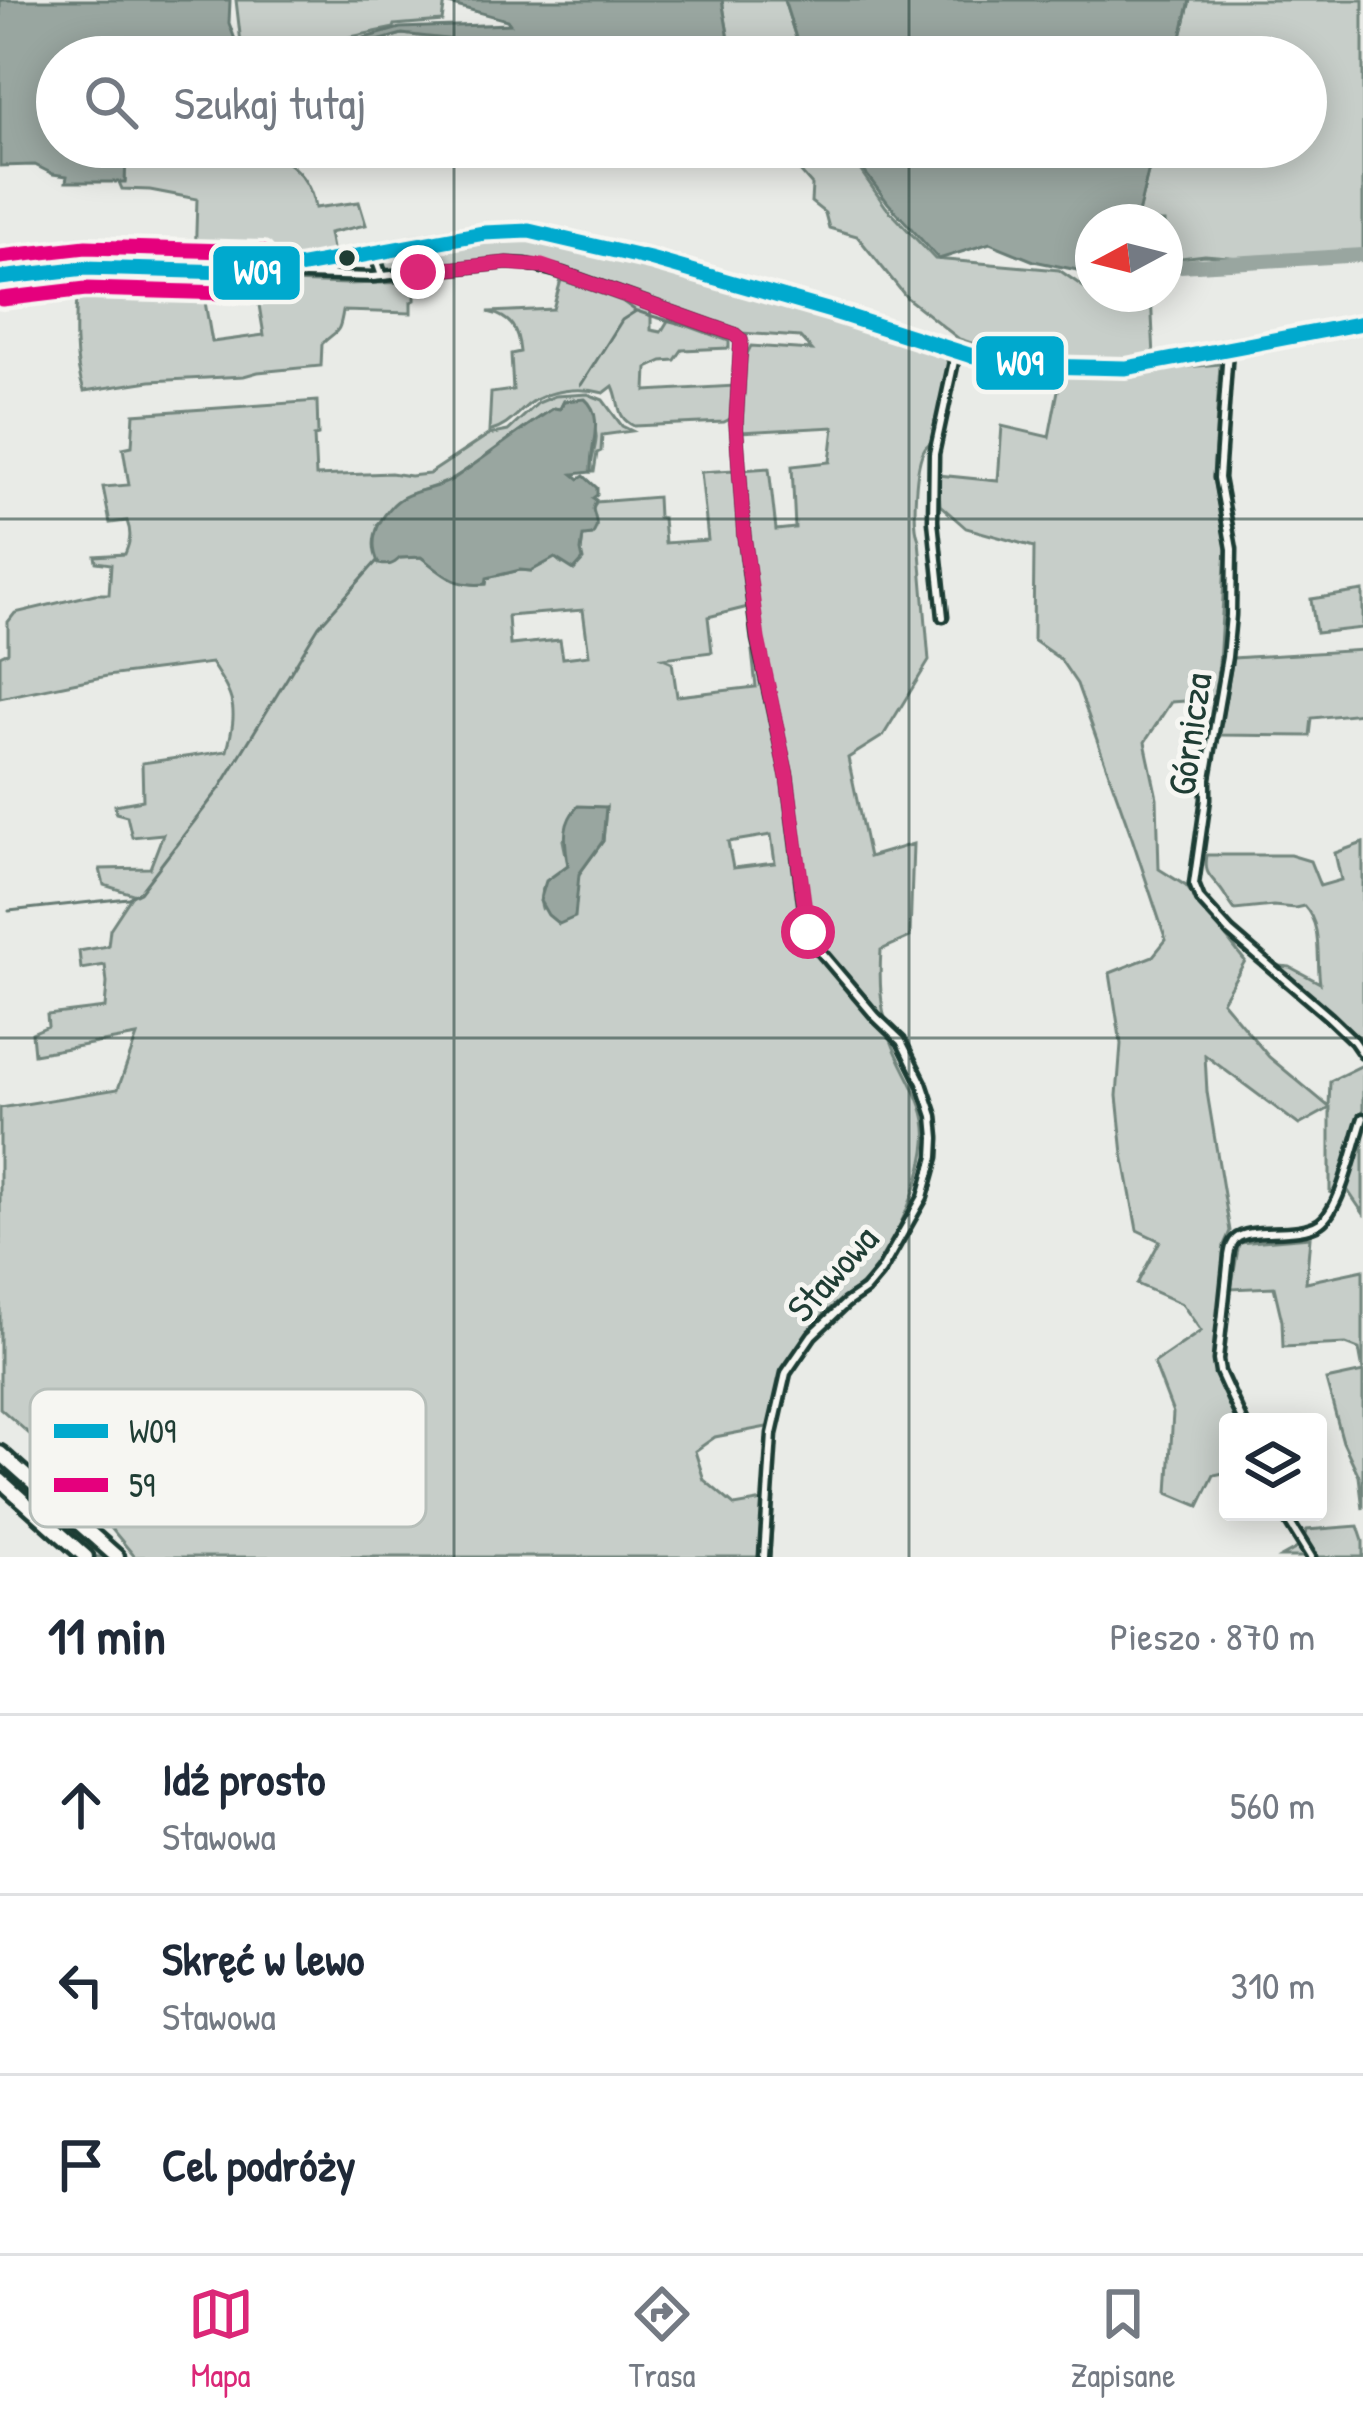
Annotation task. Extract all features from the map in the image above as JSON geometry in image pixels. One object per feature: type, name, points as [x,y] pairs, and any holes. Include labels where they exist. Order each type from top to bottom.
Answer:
[{"type":"highway","points":[[0,1453],[30,1479]]},
{"type":"highway","points":[[0,1480],[30,1507]]},
{"type":"highway","points":[[52,1527],[86,1557]]},
{"type":"highway","points":[[84,1527],[118,1557]]},
{"type":"street","points":[[0,278],[86,268],[265,273],[500,231],[543,233],[650,260],[956,352],[1010,363],[1114,368],[1363,323]]},
{"type":"street","points":[[374,254],[382,276]]},
{"type":"street","name":"Stawowa","points":[[265,273],[382,276],[507,263],[542,266],[741,340],[736,423],[744,536],[758,639],[787,776],[805,917],[814,944],[901,1042],[922,1083],[935,1138],[923,1197],[881,1271],[812,1335],[786,1373],[772,1434],[764,1557]]},
{"type":"street","name":"Górnicza","points":[[1228,350],[1219,478],[1232,549],[1231,615],[1194,884],[1200,899],[1230,932],[1329,1016],[1363,1054]]},
{"type":"street","points":[[943,617],[933,520],[934,454],[956,352]]},
{"type":"street","points":[[1240,1413],[1218,1360],[1231,1248],[1238,1236],[1304,1230],[1322,1222],[1334,1205],[1363,1118]]},
{"type":"street","points":[[1289,1521],[1311,1557]]},
{"type":"shaded area","points":[[0,0],[230,0],[234,36],[36,36],[36,166],[0,166]]},
{"type":"shaded area","points":[[236,0],[445,0],[442,21],[395,25],[355,36],[240,36]]},
{"type":"shaded area","points":[[472,0],[722,0],[728,36],[371,36],[400,28],[510,24],[449,4]]},
{"type":"shaded area","points":[[722,0],[784,0],[795,36],[728,36]]},
{"type":"shaded area","points":[[784,0],[1190,0],[1181,36],[795,36]]},
{"type":"shaded area","points":[[1190,0],[1363,0],[1363,251],[1183,258],[1183,204],[1140,204],[1149,168],[1327,168],[1327,36],[1181,36]]},
{"type":"shaded area","points":[[41,168],[126,168],[125,182],[66,182],[67,176]]},
{"type":"shaded area","points":[[125,168],[294,168],[306,183],[315,208],[359,202],[366,225],[329,233],[333,254],[244,266],[195,264],[197,199],[122,189],[119,182],[125,181]]},
{"type":"shaded area","points":[[797,168],[859,168],[886,207],[935,259],[1059,270],[1075,281],[1075,312],[1152,312],[1154,357],[1018,358],[959,339],[907,298],[857,236],[829,228],[825,213],[811,202],[812,185]]},
{"type":"shaded area","points":[[862,168],[1149,168],[1140,204],[1075,204],[1075,270],[1034,261],[990,243],[939,259]]},
{"type":"shaded area","points":[[518,236],[580,246],[835,317],[932,349],[948,364],[933,441],[922,456],[916,494],[929,661],[883,736],[848,758],[869,857],[913,844],[910,937],[881,950],[880,984],[891,1040],[924,1115],[926,1143],[912,1198],[894,1237],[862,1284],[816,1322],[792,1356],[772,1426],[715,1437],[695,1451],[704,1480],[735,1506],[774,1499],[770,1557],[135,1557],[110,1527],[426,1527],[426,1389],[30,1389],[30,1435],[0,1408],[0,1108],[118,1089],[137,1036],[34,1054],[32,1033],[48,1026],[47,1015],[105,1008],[105,965],[81,969],[79,951],[108,946],[110,929],[133,894],[104,885],[100,869],[150,868],[163,834],[132,837],[127,816],[116,813],[115,805],[143,800],[142,763],[227,751],[233,724],[230,695],[211,663],[107,676],[0,698],[0,656],[8,652],[8,622],[15,613],[109,594],[111,564],[96,562],[95,556],[125,554],[130,534],[127,521],[110,523],[103,487],[129,485],[123,448],[132,446],[134,414],[317,401],[316,476],[410,476],[429,474],[488,435],[508,431],[538,403],[555,396],[588,394],[603,400],[622,426],[632,431],[602,435],[594,472],[593,424],[577,400],[564,401],[560,409],[554,408],[463,472],[402,499],[377,525],[400,558],[421,557],[451,577],[476,584],[531,571],[555,557],[562,564],[581,551],[583,536],[592,535],[596,502],[657,497],[665,543],[708,540],[701,472],[734,470],[748,607],[708,617],[712,652],[663,658],[672,662],[677,696],[756,687],[752,651],[757,649],[788,770],[761,641],[741,470],[769,468],[776,530],[795,528],[792,466],[830,462],[834,427],[740,432],[740,388],[751,346],[812,350],[800,337],[741,333],[559,268],[498,262],[393,271],[384,268],[384,258]],"holes":[[[583,610],[589,655],[563,658],[560,640],[510,645],[508,616]],[[606,807],[603,841],[579,874],[542,908],[543,888],[568,865],[563,840]],[[771,835],[775,863],[733,868],[728,842]]]},
{"type":"shaded area","points":[[78,277],[201,279],[212,342],[264,335],[255,281],[412,282],[415,300],[411,313],[343,311],[339,328],[322,344],[321,366],[84,391],[76,320]]},
{"type":"shaded area","points":[[561,280],[648,308],[651,330],[661,332],[669,319],[729,341],[729,348],[682,350],[675,360],[647,368],[646,391],[735,386],[732,418],[634,426],[621,414],[613,386],[604,393],[575,390],[545,396],[489,432],[491,393],[513,390],[511,354],[520,352],[512,326],[488,312],[553,309]]},
{"type":"shaded area","points":[[1220,364],[1213,477],[1226,547],[1219,664],[1214,699],[1171,702],[1145,742],[1157,798],[1159,869],[1186,886],[1245,961],[1222,1001],[1269,1057],[1329,1107],[1330,1081],[1363,1065],[1363,1213],[1346,1188],[1330,1192],[1330,1108],[1299,1125],[1205,1055],[1230,1231],[1224,1245],[1214,1363],[1233,1413],[1219,1413],[1219,1474],[1214,1475],[1199,1506],[1168,1493],[1173,1413],[1154,1363],[1201,1331],[1182,1304],[1137,1284],[1160,1241],[1137,1230],[1117,1096],[1121,1044],[1110,973],[1153,956],[1166,940],[1077,684],[1060,659],[1033,640],[1034,547],[966,528],[940,505],[938,475],[998,481],[1002,426],[1049,437],[1061,375]]},
{"type":"shaded area","points":[[585,399],[596,424],[591,472],[573,474],[579,479],[584,476],[597,488],[593,498],[596,525],[592,535],[583,536],[583,560],[574,570],[555,558],[531,571],[487,578],[486,584],[465,584],[421,557],[379,564],[376,533],[399,500],[453,479],[554,408],[560,409],[564,401]]},
{"type":"shaded area","points":[[1363,591],[1363,628],[1316,633],[1311,599]]},
{"type":"shaded area","points":[[1363,650],[1363,713],[1312,718],[1310,736],[1219,735],[1233,658]]},
{"type":"shaded area","points":[[578,806],[606,807],[603,841],[579,874],[575,917],[559,924],[540,901],[546,881],[568,865],[567,827]]},
{"type":"shaded area","points":[[1363,843],[1363,1046],[1279,966],[1320,983],[1316,933],[1304,906],[1235,910],[1206,866],[1207,855],[1290,855],[1310,861],[1320,886],[1341,880],[1335,853]]},
{"type":"shaded area","points":[[1310,1237],[1306,1282],[1363,1270],[1363,1371],[1359,1349],[1346,1344],[1283,1347],[1274,1287],[1231,1289],[1239,1243]]},
{"type":"shaded area","points":[[1363,1372],[1363,1509],[1359,1476],[1343,1442],[1326,1380]]},
{"type":"shaded area","points":[[0,1460],[30,1487],[30,1501],[0,1475]]},
{"type":"shaded area","points":[[1358,1526],[1363,1557],[1281,1557],[1299,1547],[1307,1530]]},
{"type":"shaded area","points":[[59,1527],[75,1527],[109,1557],[93,1557]]},
{"type":"waterway","points":[[1183,266],[1363,255]]},
{"type":"waterway","points":[[537,271],[622,301],[636,311],[622,320],[581,385]]},
{"type":"waterway","points":[[637,311],[716,334]]},
{"type":"waterway","points":[[9,911],[128,898],[140,892],[220,788],[319,626],[377,561]]},
{"type":"transit line","name":"W09","points":[[0,278],[85,268],[265,273],[484,233],[529,231],[650,259],[969,355],[1039,366],[1126,368],[1363,323]]},
{"type":"transit line","name":"59","points":[[0,257],[86,247],[263,252]]},
{"type":"transit line","name":"59","points":[[2,299],[86,289],[262,294]]},
{"type":"route","points":[[418,272],[507,263],[542,266],[741,340],[736,423],[744,536],[758,639],[787,776],[808,932]]}]
